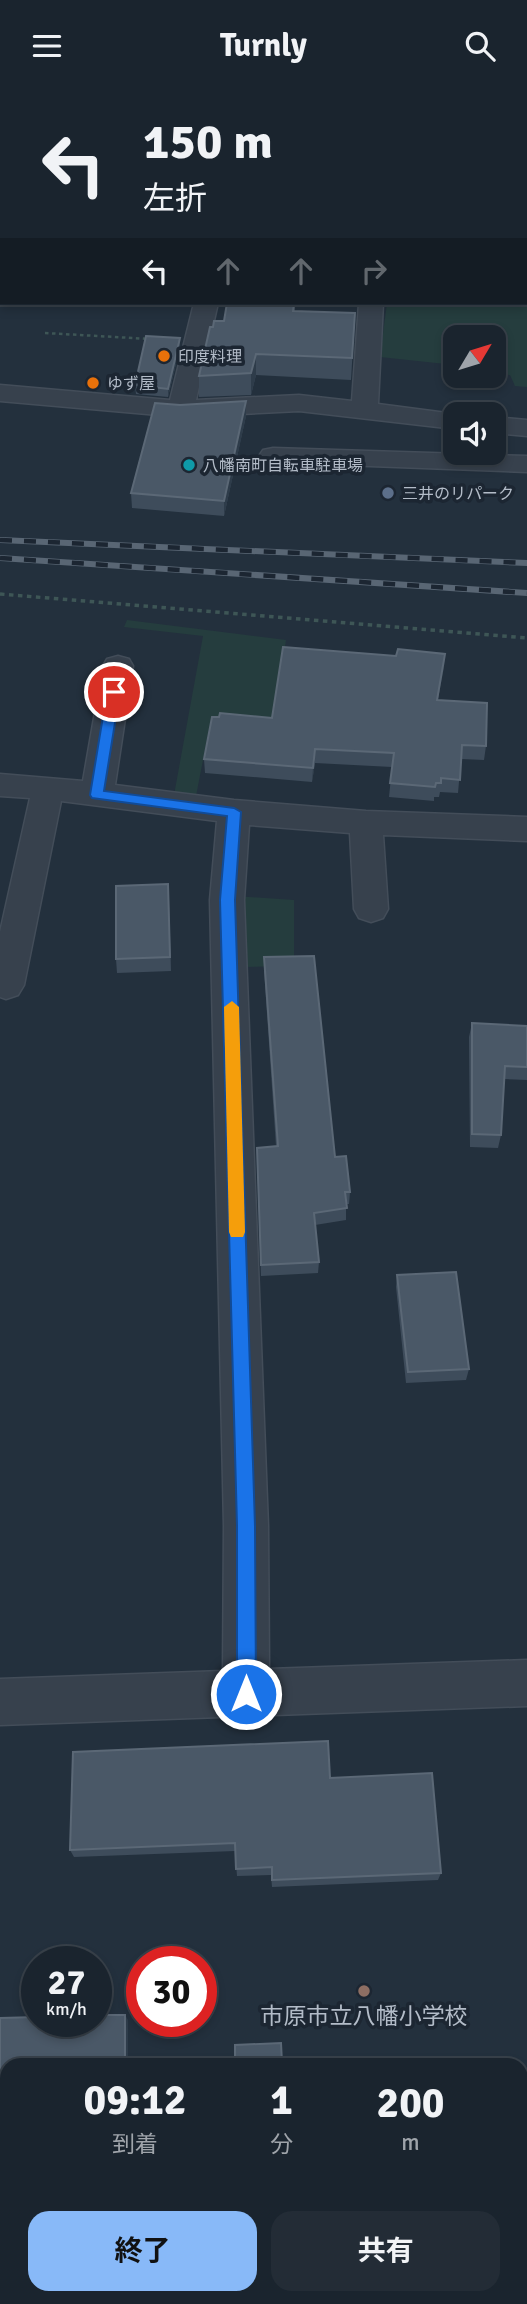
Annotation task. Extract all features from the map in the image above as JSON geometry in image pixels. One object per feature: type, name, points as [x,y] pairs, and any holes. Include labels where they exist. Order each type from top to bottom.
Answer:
[{"type":"street","points":[[181,409],[206,305]]},
{"type":"street","points":[[364,412],[371,305]]},
{"type":"street","points":[[0,393],[181,409],[289,403],[443,420]]},
{"type":"street","points":[[506,426],[527,428]]},
{"type":"street","points":[[273,456],[527,464]]},
{"type":"street","points":[[97,795],[118,666]]},
{"type":"street","points":[[0,785],[48,788],[234,812],[366,823],[527,829]]},
{"type":"street","points":[[6,985],[48,788]]},
{"type":"street","points":[[234,812],[228,900],[246,1526],[246,1694]]},
{"type":"street","points":[[366,823],[371,909]]},
{"type":"street","points":[[0,1702],[527,1683]]},
{"type":"path","points":[[46,333],[197,343]]},
{"type":"path","points":[[0,594],[527,638]]},
{"type":"green space","points":[[387,305],[527,305],[527,387],[515,386],[510,375],[506,375],[506,325],[443,325],[443,364],[380,357]]},
{"type":"green space","points":[[127,620],[286,640],[273,724],[211,719],[196,796],[174,795],[203,636],[124,627]]},
{"type":"green space","points":[[235,896],[294,900],[294,966],[240,967]]},
{"type":"building","points":[[227,305],[294,305],[293,311],[355,313],[352,358],[256,354],[251,373],[199,376],[210,327],[213,327],[214,321],[224,321]]},
{"type":"building","points":[[146,336],[180,338],[168,389],[135,385]]},
{"type":"building","name":"八幡南町自転車駐車場","points":[[246,401],[224,501],[131,493],[155,403],[180,405]]},
{"type":"building","points":[[283,647],[396,656],[398,649],[445,654],[437,700],[487,703],[486,746],[462,745],[460,780],[441,778],[441,783],[436,783],[435,787],[390,783],[394,753],[315,749],[313,768],[204,759],[212,717],[219,717],[220,713],[272,718]]},
{"type":"building","points":[[168,884],[170,957],[116,959],[116,886]]},
{"type":"building","points":[[314,956],[335,1157],[346,1156],[350,1192],[345,1192],[347,1208],[314,1213],[319,1262],[261,1265],[257,1148],[278,1146],[264,957]]},
{"type":"building","points":[[472,1023],[527,1026],[527,1067],[505,1066],[501,1135],[472,1134]]},
{"type":"building","points":[[456,1272],[469,1369],[408,1372],[397,1275]]},
{"type":"building","points":[[328,1741],[330,1778],[432,1773],[441,1873],[272,1880],[272,1867],[236,1869],[235,1843],[70,1850],[73,1752]]},
{"type":"building","points":[[112,2015],[125,2015],[125,2058],[0,2058],[0,2018],[21,2017],[21,2037],[112,2037]]},
{"type":"building","points":[[281,2043],[282,2058],[235,2058],[235,2045]]},
{"type":"railway","points":[[0,540],[527,563]]},
{"type":"railway","points":[[0,558],[527,593]]},
{"type":"slow traffic","points":[[232,1007],[237,1232]]},
{"type":"place","name":"印度料理","points":[[164,356]]},
{"type":"place","name":"ゆず屋","points":[[93,383]]},
{"type":"place","name":"八幡南町自転車駐車場","points":[[189,465]]},
{"type":"place","name":"三井のリパーク","points":[[388,493]]},
{"type":"place","name":"市原市立八幡小学校","points":[[364,1991]]},
{"type":"route","points":[[114,692],[97,795],[234,812],[228,900],[246,1526],[246,1694]]}]
